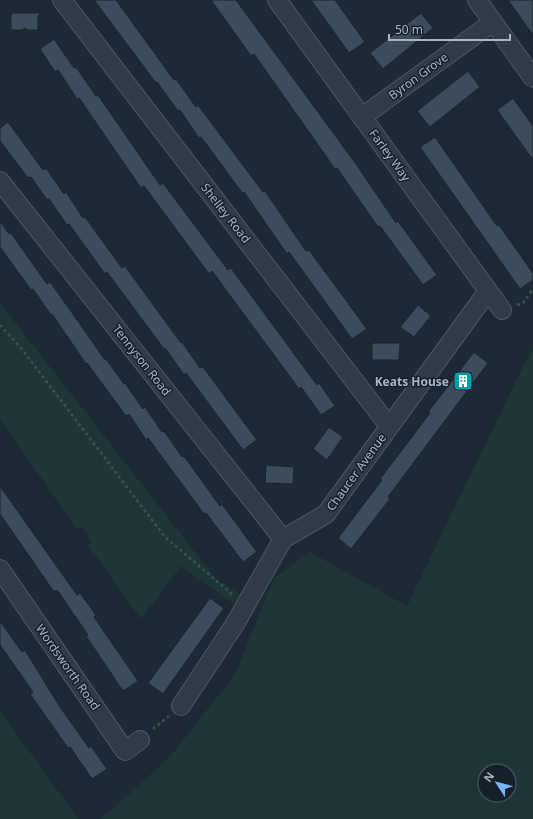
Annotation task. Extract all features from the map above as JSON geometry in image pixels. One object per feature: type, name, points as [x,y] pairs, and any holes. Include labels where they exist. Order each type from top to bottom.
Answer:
[{"type":"street","name":"Shelley Road","points":[[62,0],[390,426]]},
{"type":"street","name":"Farley Way","points":[[276,0],[502,310]]},
{"type":"street","points":[[477,0],[533,78]]},
{"type":"street","name":"Byron Grove","points":[[362,117],[493,22]]},
{"type":"street","name":"Tennyson Road","points":[[0,181],[283,539]]},
{"type":"street","name":"Chaucer Avenue","points":[[283,539],[326,514],[488,291]]},
{"type":"street","points":[[181,706],[246,605],[283,539]]},
{"type":"street","name":"Wordsworth Road","points":[[0,569],[126,751],[140,740]]},
{"type":"path","points":[[502,310],[523,303],[533,290]]},
{"type":"path","points":[[0,324],[21,348],[165,537],[246,605]]},
{"type":"path","points":[[140,740],[181,706]]},
{"type":"green space","points":[[0,303],[219,583],[221,582],[241,595],[234,604],[181,566],[141,619],[88,545],[92,542],[82,527],[77,530],[0,418]]},
{"type":"green space","points":[[533,346],[533,819],[101,819],[169,758],[236,673],[274,578],[310,552],[407,606]]},
{"type":"green space","points":[[0,711],[78,819],[0,819]]},
{"type":"building","points":[[94,0],[116,0],[174,80],[176,79],[196,107],[198,105],[263,192],[265,191],[306,251],[309,250],[367,329],[352,339],[289,252],[287,254],[244,192],[243,194],[201,137],[199,138],[180,110],[178,111],[157,82],[156,83]]},
{"type":"building","points":[[211,0],[236,0],[356,164],[396,223],[398,221],[437,275],[423,285],[380,226],[378,227],[337,168],[335,169],[254,54],[251,56]]},
{"type":"building","points":[[311,0],[335,0],[365,42],[349,53]]},
{"type":"building","points":[[508,0],[533,0],[533,35]]},
{"type":"building","points":[[11,13],[41,13],[38,16],[38,30],[27,30],[25,28],[22,30],[11,30]]},
{"type":"building","points":[[421,13],[433,28],[383,69],[370,53]]},
{"type":"building","points":[[54,39],[96,96],[98,95],[160,185],[163,183],[228,270],[231,268],[317,385],[319,383],[335,406],[321,415],[301,387],[299,389],[212,271],[209,274],[144,186],[141,188],[79,98],[77,99],[58,70],[55,72],[40,49]]},
{"type":"building","points":[[468,71],[480,87],[430,127],[417,111]]},
{"type":"building","points":[[513,98],[533,126],[533,160],[497,110]]},
{"type":"building","points":[[8,122],[43,170],[46,168],[64,194],[66,192],[83,218],[85,217],[122,268],[125,266],[181,343],[182,342],[200,368],[203,367],[257,440],[243,450],[186,373],[184,375],[165,348],[164,349],[107,272],[105,274],[69,224],[67,225],[31,177],[28,178],[0,141],[0,128]]},
{"type":"building","points":[[435,137],[497,226],[499,225],[533,273],[533,280],[520,289],[420,147]]},
{"type":"building","points":[[0,221],[9,234],[11,233],[47,284],[50,282],[105,360],[106,359],[124,384],[125,383],[143,409],[145,407],[162,432],[164,431],[182,457],[184,456],[220,506],[222,504],[257,552],[243,562],[206,513],[204,514],[148,438],[146,440],[129,414],[126,416],[87,363],[86,364],[52,314],[51,315],[33,289],[31,290],[0,247]]},
{"type":"building","points":[[418,305],[431,316],[414,337],[400,327]]},
{"type":"building","points":[[372,343],[400,343],[399,360],[372,360]]},
{"type":"building","points":[[474,352],[488,363],[388,497],[390,499],[351,549],[338,538],[430,413],[428,412]]},
{"type":"building","points":[[329,427],[343,437],[327,460],[313,449]]},
{"type":"building","points":[[266,465],[294,467],[293,484],[265,483]]},
{"type":"building","points":[[0,486],[77,595],[80,593],[96,615],[94,617],[138,681],[123,691],[86,636],[88,635],[57,590],[54,592],[0,514]]},
{"type":"building","points":[[210,598],[224,608],[163,694],[148,683]]},
{"type":"building","points":[[0,621],[22,652],[25,650],[60,707],[89,748],[91,746],[107,769],[92,779],[30,694],[33,692],[0,645]]},
{"type":"place","name":"Keats House","points":[[463,381]]}]
